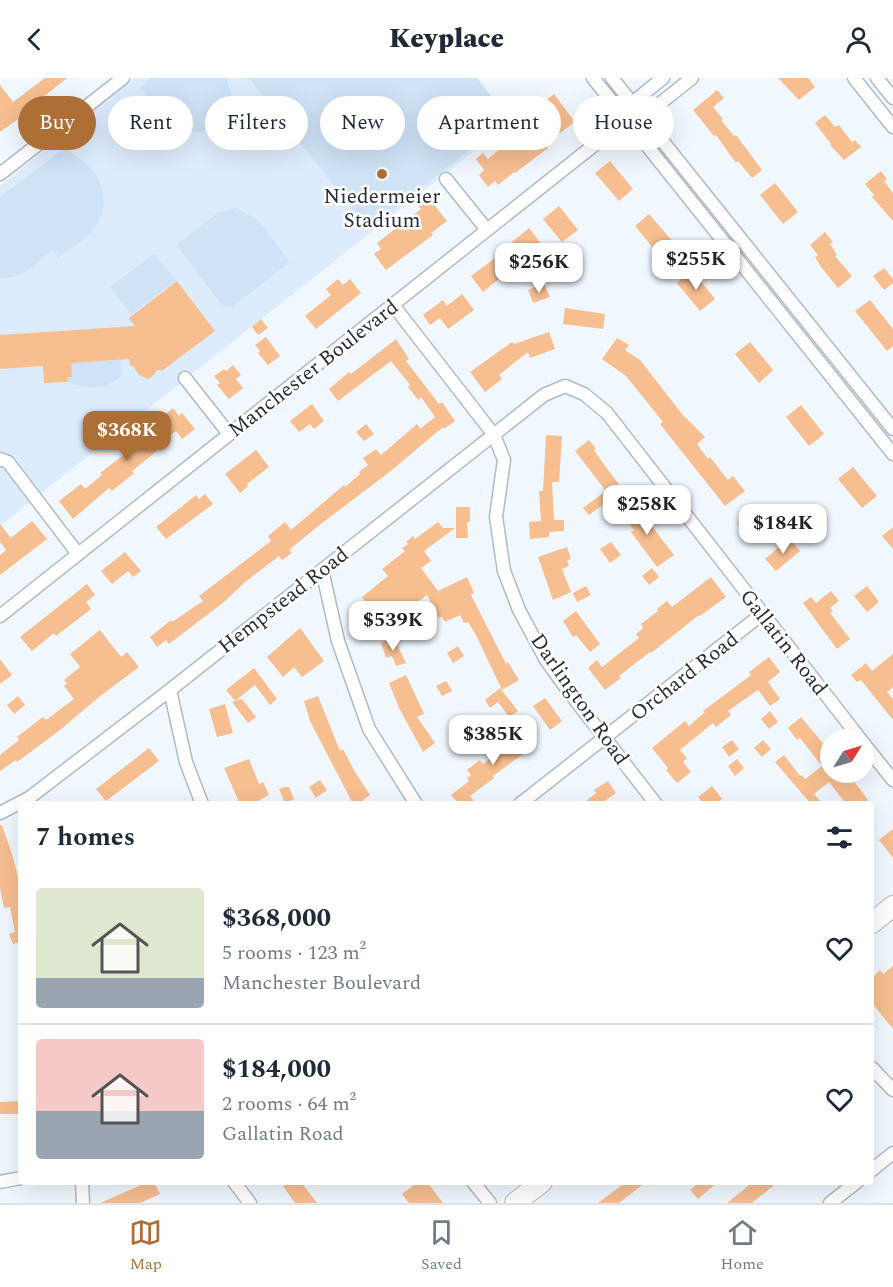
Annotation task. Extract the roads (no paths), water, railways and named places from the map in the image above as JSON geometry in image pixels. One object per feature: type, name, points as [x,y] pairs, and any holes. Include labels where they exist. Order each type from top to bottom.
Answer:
[{"type":"main road","points":[[874,921],[893,906]]},
{"type":"main road","points":[[515,1203],[538,1185]]},
{"type":"street","points":[[0,174],[123,78]]},
{"type":"street","points":[[593,78],[607,96]]},
{"type":"street","points":[[612,78],[626,96]]},
{"type":"street","points":[[641,96],[663,78]]},
{"type":"street","name":"Manchester Boulevard","points":[[669,96],[692,78]]},
{"type":"street","points":[[854,78],[893,127]]},
{"type":"street","points":[[877,78],[893,98]]},
{"type":"street","name":"Manchester Boulevard","points":[[0,616],[588,150]]},
{"type":"street","points":[[650,150],[893,454]]},
{"type":"street","points":[[669,150],[893,429]]},
{"type":"street","points":[[446,179],[487,230]]},
{"type":"street","name":"Darlington Road","points":[[393,305],[494,435],[504,460],[496,517],[504,571],[519,610],[546,660],[654,801]]},
{"type":"street","points":[[185,378],[229,434]]},
{"type":"street","name":"Hempstead Road","points":[[30,801],[544,395],[565,386]]},
{"type":"street","name":"Gallatin Road","points":[[565,386],[585,394],[607,413],[852,729]]},
{"type":"street","points":[[0,459],[8,462],[78,554]]},
{"type":"street","points":[[322,570],[338,641],[369,729],[414,801]]},
{"type":"street","name":"Orchard Road","points":[[524,801],[762,614]]},
{"type":"street","points":[[170,690],[186,762],[201,801]]},
{"type":"street","points":[[874,756],[893,780]]},
{"type":"street","name":"Hempstead Road","points":[[0,813],[18,806]]},
{"type":"street","points":[[874,1070],[893,1090]]},
{"type":"street","points":[[874,1168],[893,1153]]},
{"type":"street","points":[[0,1182],[18,1179]]},
{"type":"street","points":[[82,1185],[83,1203]]},
{"type":"street","points":[[236,1185],[250,1203]]},
{"type":"street","points":[[475,1185],[490,1203]]},
{"type":"street","points":[[830,1203],[852,1185]]},
{"type":"place","name":"Niedermeier Stadium","points":[[382,174]]}]
